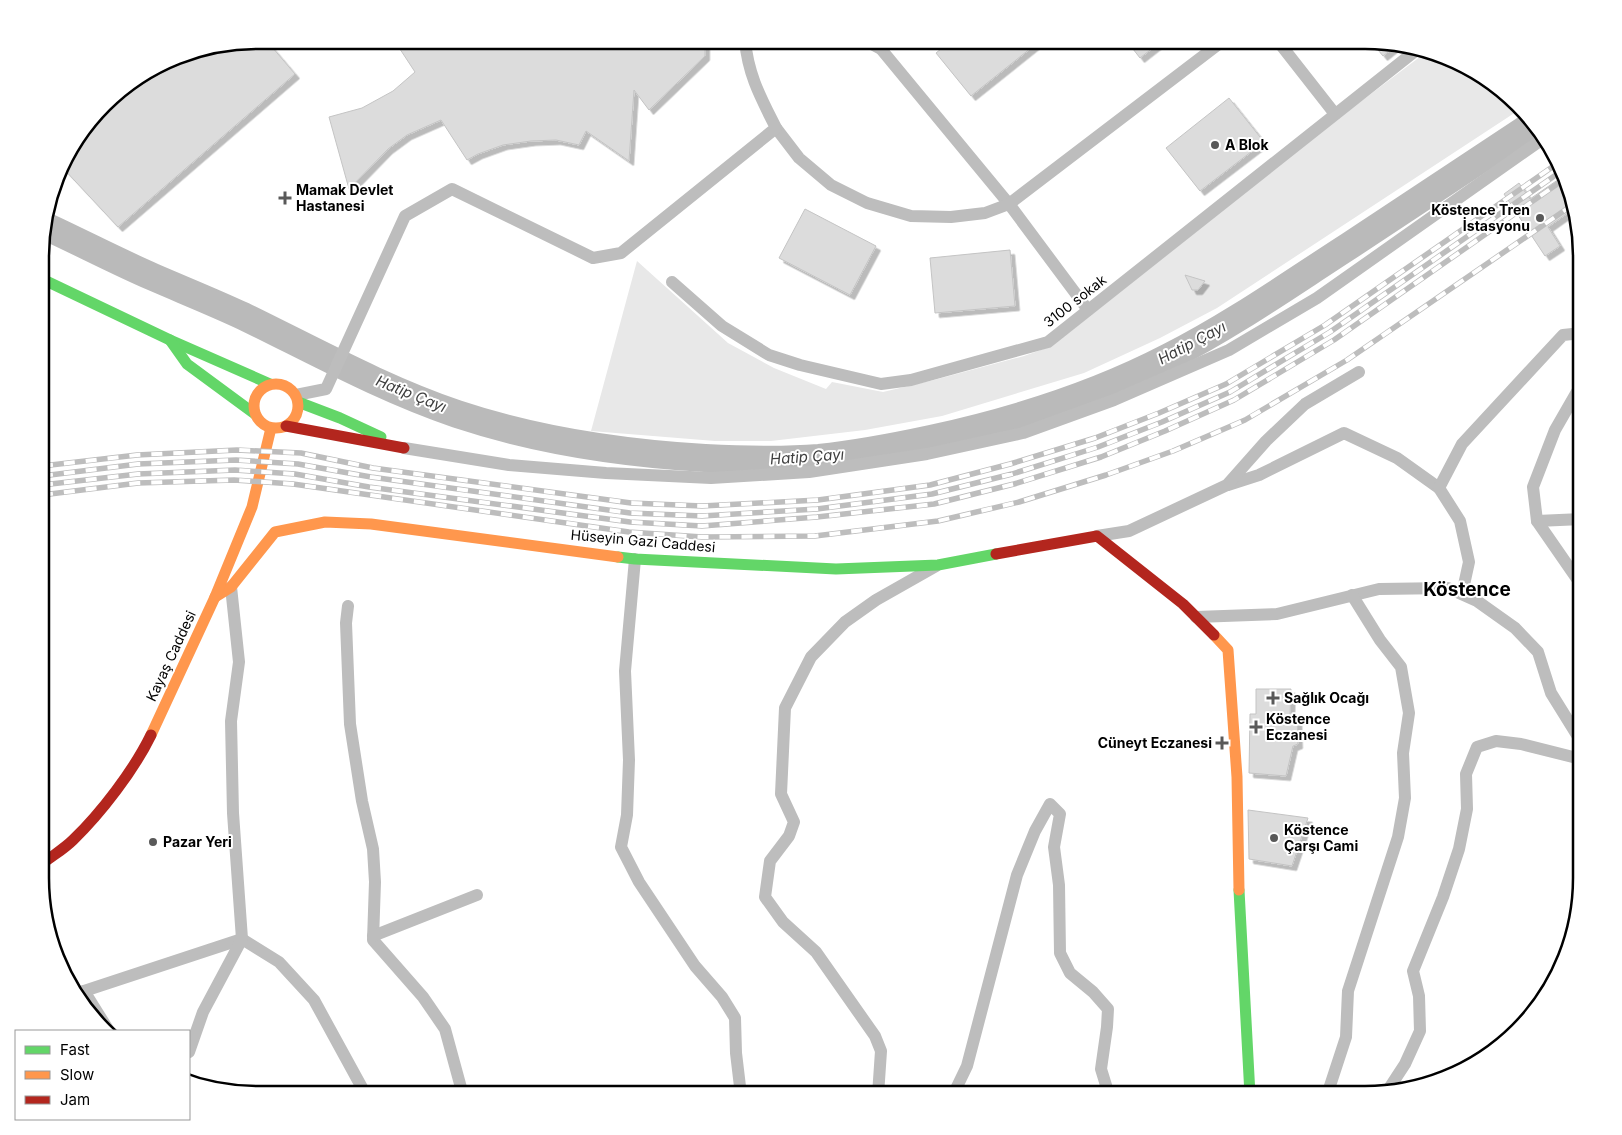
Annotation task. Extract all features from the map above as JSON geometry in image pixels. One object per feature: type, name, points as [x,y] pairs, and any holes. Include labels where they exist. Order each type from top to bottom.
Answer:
[{"type":"street","points":[[746,49],[756,88],[776,128],[799,158],[831,185],[867,203],[911,216],[951,217],[985,213],[1009,204],[1212,49]]},
{"type":"street","points":[[881,49],[1009,204],[1088,310]]},
{"type":"street","points":[[1284,49],[1335,114]]},
{"type":"street","name":"3100 sokak","points":[[672,282],[722,326],[769,355],[800,365],[881,384],[911,380],[1048,342],[1411,54]]},
{"type":"street","points":[[297,398],[326,389],[405,216],[452,189],[593,258],[621,253],[776,128]]},
{"type":"street","points":[[170,340],[186,364],[255,414],[259,420],[271,428],[286,426],[509,465],[606,473],[711,478],[809,472],[927,454],[1022,433],[1114,400],[1229,350],[1317,298],[1539,142]]},
{"type":"street","points":[[49,281],[170,340],[270,384],[285,385],[292,389],[297,398],[299,409],[296,416],[286,426]]},
{"type":"street","points":[[1439,488],[1462,444],[1563,335],[1573,334]]},
{"type":"street","points":[[1227,485],[1266,441],[1305,404],[1359,372]]},
{"type":"street","points":[[255,414],[254,399],[264,387],[270,384]]},
{"type":"street","points":[[297,398],[404,448]]},
{"type":"street","points":[[1573,398],[1554,430],[1533,487],[1536,521],[1573,573]]},
{"type":"street","name":"Kayaş Caddesi","points":[[49,859],[72,841],[109,799],[144,749],[215,597],[252,507],[271,428]]},
{"type":"street","points":[[1098,536],[1129,531],[1227,485],[1259,475],[1344,433],[1397,458],[1439,488],[1460,521],[1470,562],[1462,594]]},
{"type":"street","points":[[1536,521],[1573,519]]},
{"type":"street","name":"Hüseyin Gazi Caddesi","points":[[215,597],[231,587],[275,532],[325,522],[371,524],[634,559],[836,569],[938,565],[1098,536]]},
{"type":"street","points":[[1098,536],[1183,604],[1228,650],[1236,778],[1239,915],[1249,1086]]},
{"type":"street","points":[[634,559],[625,671],[629,760],[627,815],[621,847],[639,882],[695,966],[722,997],[735,1018],[736,1053],[740,1086]]},
{"type":"street","points":[[879,1086],[881,1051],[875,1036],[816,952],[783,922],[765,897],[770,861],[789,836],[794,822],[781,794],[786,708],[811,658],[844,622],[876,600],[938,565]]},
{"type":"street","points":[[190,1049],[203,1012],[242,939],[234,813],[231,721],[239,662],[231,587]]},
{"type":"street","points":[[1196,617],[1277,614],[1379,588],[1448,588],[1477,601],[1515,628],[1538,652],[1551,693],[1573,728]]},
{"type":"street","points":[[1330,1086],[1346,1037],[1348,991],[1398,837],[1405,798],[1403,753],[1409,713],[1401,667],[1380,640],[1352,595]]},
{"type":"street","points":[[348,606],[346,623],[350,724],[362,802],[373,849],[375,882],[373,940],[423,997],[445,1029],[461,1086]]},
{"type":"street","points":[[1392,1084],[1405,1064],[1420,1031],[1419,996],[1413,971],[1460,849],[1467,809],[1466,774],[1477,747],[1496,741],[1521,744],[1573,757]]},
{"type":"street","points":[[957,1086],[967,1066],[1017,875],[1035,831],[1050,804],[1060,814],[1054,846],[1059,885],[1060,953],[1070,973],[1108,1009],[1101,1069],[1106,1086]]},
{"type":"street","points":[[373,936],[477,895]]},
{"type":"street","points":[[82,991],[242,939],[279,962],[314,1000],[361,1086]]},
{"type":"shaded area","points":[[1420,56],[1458,70],[1470,77],[1503,100],[1515,113],[1217,308],[1160,338],[1084,373],[942,416],[865,430],[771,441],[715,441],[591,431],[637,261],[728,343],[774,368],[826,389],[832,382],[883,392],[1024,356],[1052,346],[1339,118]]},
{"type":"building","points":[[243,49],[274,49],[295,74],[118,227],[67,172],[77,152],[100,119],[119,100],[164,70],[216,53]]},
{"type":"building","name":"Mamak Devlet Hastanesi","points":[[400,49],[705,49],[705,56],[649,110],[634,90],[629,161],[586,131],[579,145],[556,140],[531,141],[503,145],[467,160],[441,120],[407,135],[388,149],[349,189],[329,117],[362,108],[393,91],[415,72]]},
{"type":"building","points":[[941,49],[1030,49],[971,96],[936,53]]},
{"type":"building","points":[[1133,49],[1152,49],[1140,58]]},
{"type":"building","points":[[1377,49],[1390,51],[1383,56]]},
{"type":"building","name":"A Blok","points":[[1229,98],[1264,142],[1200,191],[1166,148]]},
{"type":"building","name":"Köstence Tren İstasyonu","points":[[1558,180],[1568,213],[1548,227],[1560,246],[1545,256],[1504,194],[1519,183],[1530,199]]},
{"type":"building","points":[[805,209],[876,246],[850,295],[779,258]]},
{"type":"building","points":[[1010,250],[1015,306],[935,313],[930,258]]},
{"type":"building","points":[[1185,275],[1205,281],[1198,290],[1192,290]]},
{"type":"building","points":[[1256,689],[1291,689],[1290,715],[1297,715],[1298,744],[1293,746],[1286,776],[1249,773],[1250,714],[1256,714]]},
{"type":"building","name":"Köstence Çarşı Cami","points":[[1248,810],[1308,818],[1292,866],[1249,859]]},
{"type":"waterway","name":"Hatip Çayı","points":[[51,229],[139,271],[243,316],[375,381],[429,404],[487,423],[518,432],[642,453],[734,459],[819,458],[903,445],[993,424],[1053,406],[1141,371],[1192,345],[1260,304],[1528,128]]},
{"type":"railway","points":[[49,465],[137,455],[237,450],[301,453],[373,468],[631,503],[702,506],[818,500],[930,485],[1010,464],[1095,438],[1226,384],[1325,325],[1553,167]]},
{"type":"railway","points":[[49,475],[138,464],[236,460],[298,464],[371,477],[630,513],[702,516],[817,509],[932,494],[1012,474],[1098,447],[1162,422],[1230,392],[1330,332],[1556,175]]},
{"type":"railway","points":[[49,484],[138,474],[235,470],[295,474],[369,487],[630,522],[702,526],[817,517],[934,504],[1014,484],[1101,457],[1234,400],[1334,340],[1559,183]]},
{"type":"railway","points":[[49,494],[138,483],[234,480],[293,484],[629,532],[702,537],[815,536],[938,521],[1019,502],[1106,475],[1173,451],[1245,420],[1347,360],[1567,209]]},
{"type":"traffic: fast","points":[[49,282],[170,340],[270,384]]},
{"type":"traffic: fast","points":[[170,340],[187,364],[255,414]]},
{"type":"traffic: fast","points":[[298,402],[340,418],[381,437]]},
{"type":"traffic: fast","points":[[618,557],[836,569],[938,565],[996,554]]},
{"type":"traffic: fast","points":[[1239,890],[1250,1086]]},
{"type":"traffic: slow","points":[[280,384],[292,390],[297,397],[298,406],[297,415],[292,422],[285,427],[272,428],[264,425],[257,418],[254,402],[257,394],[264,387],[280,384]]},
{"type":"traffic: slow","points":[[151,735],[215,597],[252,507],[271,428]]},
{"type":"traffic: slow","points":[[215,597],[231,587],[275,532],[325,522],[371,524],[618,557]]},
{"type":"traffic: slow","points":[[1214,635],[1228,650],[1237,777],[1239,890]]},
{"type":"traffic: jam","points":[[286,426],[404,448]]},
{"type":"traffic: jam","points":[[996,554],[1097,536],[1183,604],[1214,635]]},
{"type":"traffic: jam","points":[[49,859],[69,843],[95,817],[136,762],[151,735]]},
{"type":"place","name":"A Blok","points":[[1215,145]]},
{"type":"place","name":"Mamak Devlet Hastanesi","points":[[285,198]]},
{"type":"place","name":"Köstence Tren İstasyonu","points":[[1540,218]]},
{"type":"place","name":"Sağlık Ocağı","points":[[1273,698]]},
{"type":"place","name":"Köstence Eczanesi","points":[[1256,727]]},
{"type":"place","name":"Cüneyt Eczanesi","points":[[1222,743]]},
{"type":"place","name":"Köstence Çarşı Cami","points":[[1274,838]]},
{"type":"place","name":"Pazar Yeri","points":[[153,842]]},
{"type":"district","name":"Köstence","points":[[1467,589]]}]
